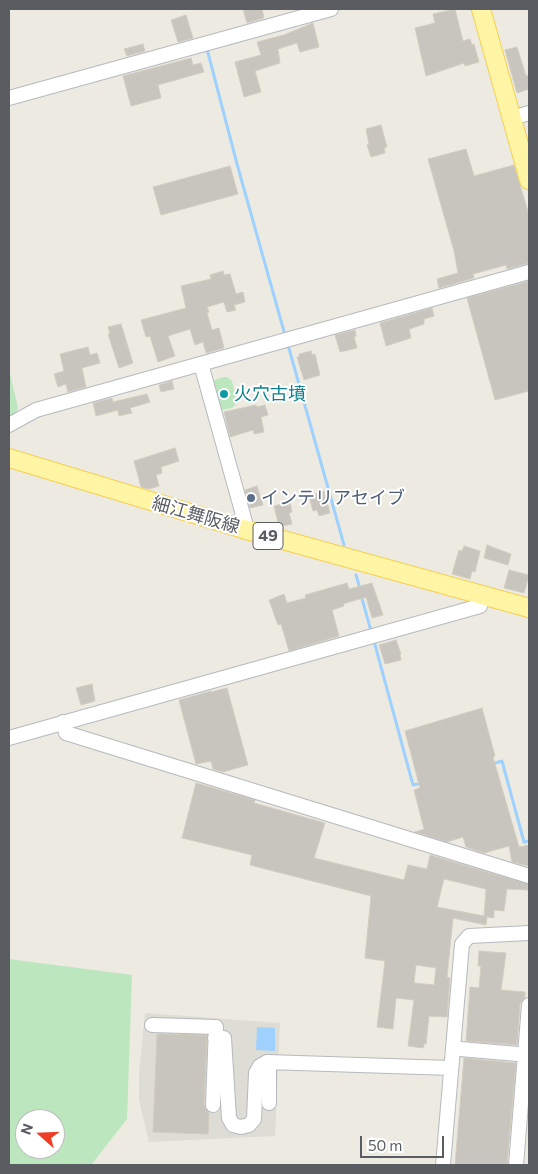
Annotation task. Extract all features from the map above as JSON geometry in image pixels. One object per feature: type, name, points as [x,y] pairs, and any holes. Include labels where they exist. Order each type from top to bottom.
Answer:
[{"type":"main road","points":[[481,9],[529,180]]},
{"type":"main road","name":"細江舞阪線","points":[[9,458],[243,529],[529,608]]},
{"type":"street","points":[[9,98],[330,9]]},
{"type":"street","points":[[512,118],[529,113]]},
{"type":"street","points":[[9,426],[36,410],[529,272]]},
{"type":"street","points":[[201,364],[245,522],[243,529]]},
{"type":"street","points":[[9,738],[480,606],[483,596]]},
{"type":"street","points":[[63,722],[66,733],[529,876]]},
{"type":"street","points":[[443,1165],[462,944],[469,936],[529,933]]},
{"type":"street","points":[[516,1165],[527,1055],[529,1006]]},
{"type":"street","points":[[152,1025],[216,1027],[213,1105]]},
{"type":"street","points":[[215,1038],[224,1038],[228,1114],[231,1122],[241,1128],[249,1125],[254,1118],[256,1073],[260,1066],[270,1062],[451,1068]]},
{"type":"street","points":[[460,1049],[527,1055]]},
{"type":"street","points":[[269,1103],[270,1062]]},
{"type":"shaded area","points":[[145,1013],[280,1023],[275,1136],[149,1142],[139,1100],[139,1073]]},
{"type":"green space","points":[[9,369],[18,408],[15,414],[9,417]]},
{"type":"green space","points":[[224,377],[232,381],[237,403],[232,408],[221,410],[212,381]]},
{"type":"green space","points":[[9,959],[132,975],[127,1119],[91,1165],[9,1165]]},
{"type":"water","points":[[257,1027],[275,1028],[275,1051],[256,1050]]},
{"type":"building","points":[[243,9],[262,9],[264,18],[247,23]]},
{"type":"building","points":[[455,9],[463,41],[470,39],[472,45],[474,44],[479,62],[465,66],[464,63],[426,76],[415,28],[435,23],[433,14]]},
{"type":"building","points":[[186,15],[193,38],[178,42],[171,20]]},
{"type":"building","points":[[313,23],[319,47],[300,52],[297,43],[278,49],[280,63],[255,71],[261,92],[244,97],[235,62],[261,55],[257,42],[284,35]]},
{"type":"building","points":[[143,44],[145,51],[127,56],[124,49]]},
{"type":"building","points":[[517,47],[526,76],[529,75],[529,89],[517,93],[505,50]]},
{"type":"building","points":[[191,58],[193,65],[201,63],[204,72],[158,85],[161,98],[131,106],[123,76]]},
{"type":"building","points":[[381,125],[387,147],[384,148],[385,153],[371,157],[367,145],[369,144],[366,129]]},
{"type":"building","points":[[466,149],[474,176],[514,165],[529,215],[529,263],[507,269],[506,265],[473,274],[474,278],[439,288],[437,279],[458,273],[454,251],[428,159]]},
{"type":"building","points":[[230,166],[238,194],[161,215],[153,187]]},
{"type":"building","points":[[223,271],[224,275],[230,274],[236,294],[243,292],[245,302],[234,305],[236,310],[227,312],[224,302],[207,307],[212,330],[219,328],[224,348],[206,353],[203,342],[195,345],[190,329],[168,336],[175,356],[158,362],[150,336],[146,337],[141,320],[186,308],[181,286],[211,279],[210,275]]},
{"type":"building","points":[[529,281],[529,391],[495,400],[467,298]]},
{"type":"building","points":[[432,308],[434,316],[424,319],[424,324],[409,329],[411,338],[386,346],[380,323]]},
{"type":"building","points":[[121,324],[133,363],[119,368],[108,334],[110,334],[108,327]]},
{"type":"building","points":[[355,330],[356,336],[354,337],[357,348],[340,352],[335,335]]},
{"type":"building","points":[[88,347],[90,355],[97,353],[100,363],[82,368],[86,387],[68,392],[66,384],[58,387],[54,374],[64,371],[60,354]]},
{"type":"building","points":[[311,351],[312,355],[315,354],[320,375],[304,380],[297,357],[299,357],[299,354]]},
{"type":"building","points":[[172,381],[174,389],[161,392],[159,385]]},
{"type":"building","points":[[147,394],[150,402],[130,408],[132,413],[119,416],[118,410],[96,416],[93,403],[112,398],[113,402]]},
{"type":"building","points":[[256,405],[257,407],[265,405],[268,415],[261,417],[264,432],[254,434],[253,430],[230,437],[224,412]]},
{"type":"building","points":[[175,448],[179,461],[161,467],[162,473],[156,475],[159,486],[149,489],[141,487],[134,461]]},
{"type":"building","points":[[257,486],[263,505],[250,508],[245,490]]},
{"type":"building","points":[[324,491],[330,513],[319,516],[317,510],[313,511],[309,496]]},
{"type":"building","points":[[290,502],[292,512],[289,513],[292,524],[279,527],[274,506]]},
{"type":"building","points":[[487,545],[511,554],[508,565],[484,558]]},
{"type":"building","points":[[464,546],[480,551],[475,572],[472,571],[470,579],[452,574],[459,550],[462,551]]},
{"type":"building","points":[[509,570],[529,575],[524,593],[504,588]]},
{"type":"building","points":[[347,583],[349,589],[372,583],[383,615],[372,618],[366,597],[343,604],[344,606],[332,610],[339,636],[289,651],[281,624],[278,625],[269,600],[284,594],[287,603],[306,598],[305,595]]},
{"type":"building","points":[[396,640],[401,660],[385,664],[379,645]]},
{"type":"building","points":[[92,684],[95,701],[81,705],[76,688]]},
{"type":"building","points":[[227,688],[248,765],[223,772],[213,769],[211,761],[196,764],[179,700]]},
{"type":"building","points":[[482,708],[495,756],[493,757],[519,847],[529,845],[529,866],[512,862],[509,846],[484,853],[466,847],[463,837],[447,842],[415,832],[424,829],[414,790],[420,788],[405,731]]},
{"type":"building","points":[[196,783],[255,800],[254,803],[325,823],[314,858],[404,880],[408,865],[427,869],[430,855],[528,884],[528,890],[507,889],[504,911],[494,910],[494,918],[487,917],[486,925],[453,918],[447,977],[450,978],[447,1017],[429,1016],[426,1044],[424,1044],[423,1048],[408,1046],[414,1000],[396,998],[393,1029],[377,1027],[385,961],[365,958],[371,896],[250,865],[252,855],[182,838]],"holes":[[[444,879],[486,889],[484,916],[437,907]],[[416,965],[436,968],[434,985],[414,983]]]},
{"type":"building","points":[[479,951],[506,953],[501,990],[525,992],[525,997],[520,1004],[517,1045],[466,1041],[470,987],[479,988],[481,966],[478,966]]},
{"type":"building","points":[[157,1034],[207,1035],[204,1105],[209,1113],[208,1134],[153,1132]]},
{"type":"building","points":[[464,1058],[516,1063],[507,1165],[455,1165]]},
{"type":"waterway","points":[[210,48],[207,49],[237,164],[285,335]]},
{"type":"waterway","points":[[288,345],[344,545]]},
{"type":"waterway","points":[[356,575],[360,589]]},
{"type":"waterway","points":[[361,595],[371,631]]},
{"type":"waterway","points":[[374,641],[413,785],[423,783]]},
{"type":"waterway","points":[[492,764],[502,761],[524,842],[529,841]]},
{"type":"place","name":"火穴古墳","points":[[224,394]]},
{"type":"place","name":"インテリアセイブ","points":[[251,498]]}]
